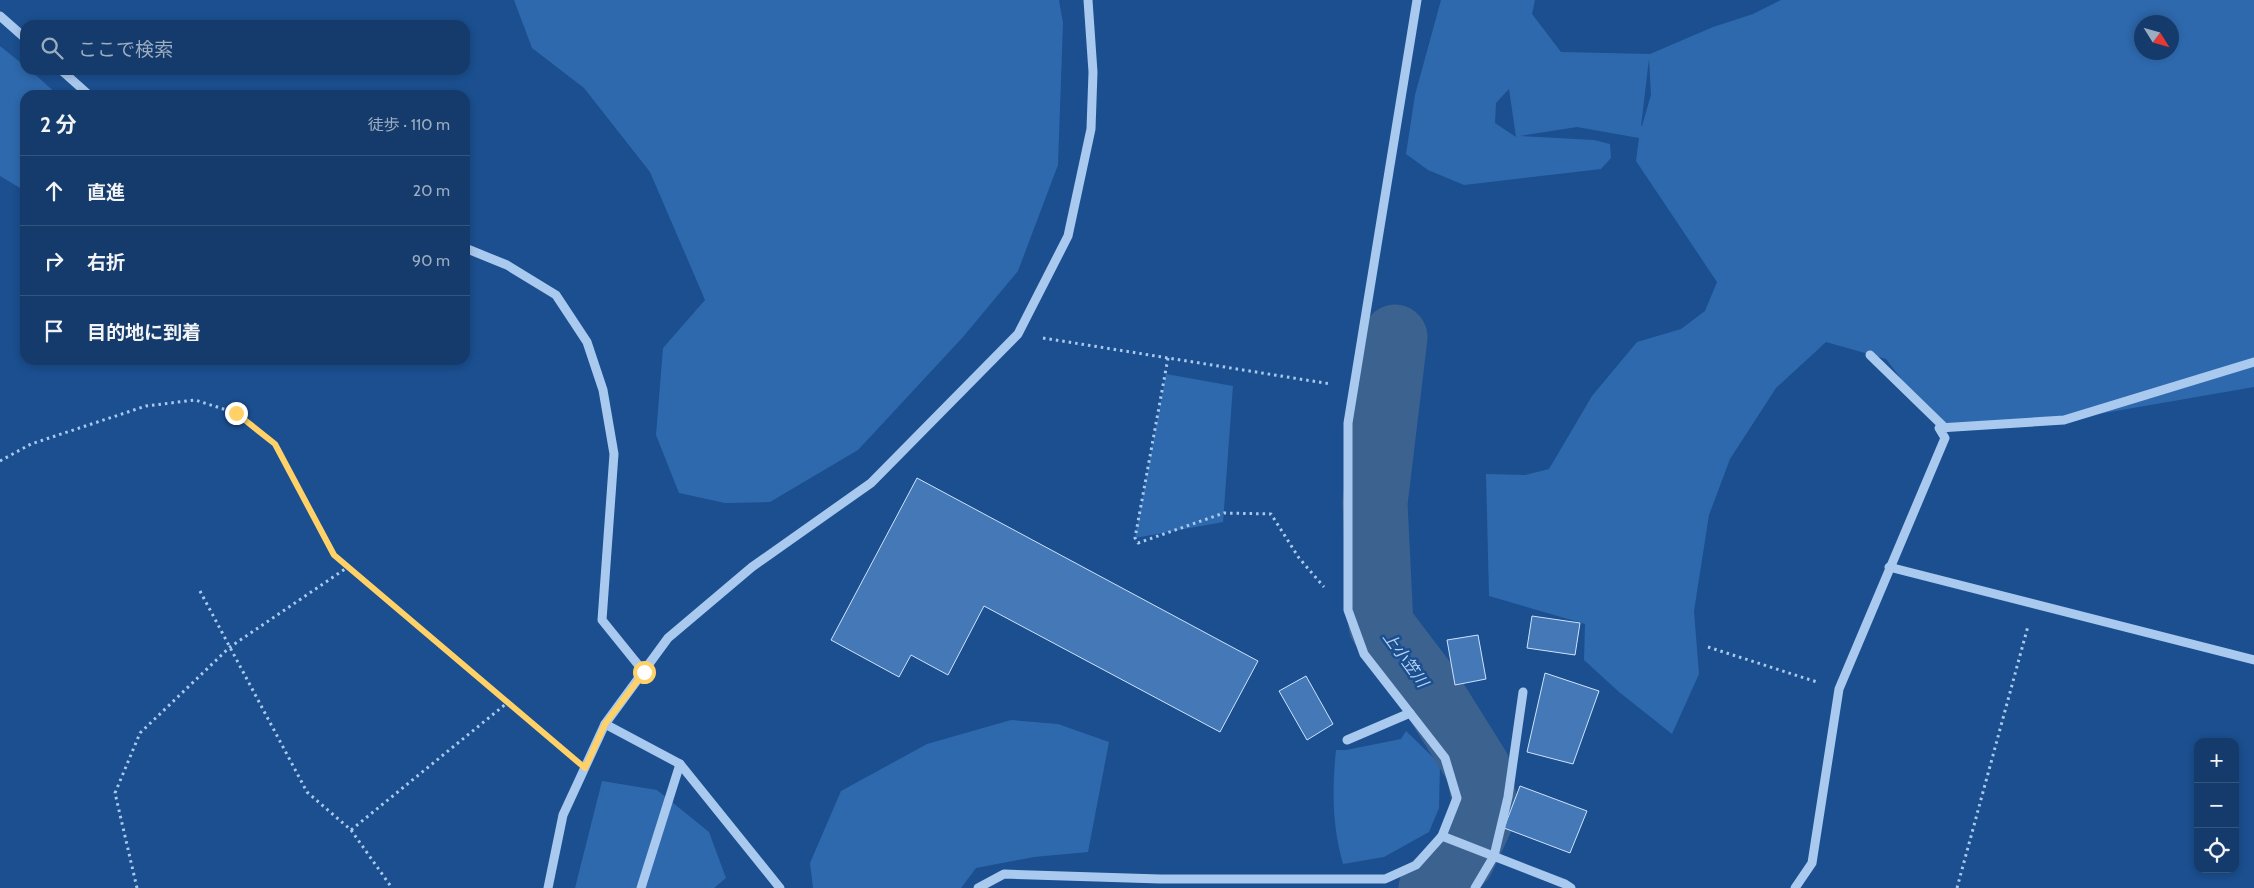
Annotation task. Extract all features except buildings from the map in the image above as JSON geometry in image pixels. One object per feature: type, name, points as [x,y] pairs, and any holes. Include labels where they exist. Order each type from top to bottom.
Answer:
[{"type":"street","points":[[548,888],[563,815],[605,724],[668,638],[752,567],[871,483],[1018,334],[1068,236],[1089,138],[1094,72],[1088,0]]},
{"type":"street","points":[[978,888],[1004,874],[1160,879],[1385,879],[1416,865],[1442,836],[1457,798],[1445,758],[1364,654],[1348,610],[1348,424],[1417,0]]},
{"type":"street","points":[[0,16],[20,34]]},
{"type":"street","points":[[67,75],[83,90]]},
{"type":"street","points":[[470,250],[507,264],[556,295],[587,342],[603,390],[614,454],[602,620],[644,672]]},
{"type":"street","points":[[1795,888],[1812,863],[1839,689],[1945,438],[1942,428],[1870,354]]},
{"type":"street","points":[[1942,428],[2064,420],[2254,362]]},
{"type":"street","points":[[1889,568],[2254,660]]},
{"type":"street","points":[[1475,888],[1490,854],[1508,796],[1523,692]]},
{"type":"street","points":[[1347,740],[1410,713]]},
{"type":"street","points":[[605,724],[680,764],[780,888]]},
{"type":"street","points":[[642,888],[680,764]]},
{"type":"street","points":[[1442,836],[1571,888]]},
{"type":"path","points":[[1018,334],[1353,388]]},
{"type":"path","points":[[1168,358],[1135,538],[1138,543],[1224,513],[1271,514],[1299,558],[1325,588]]},
{"type":"path","points":[[0,461],[31,444],[146,406],[194,400],[236,413],[275,444],[334,555],[585,768]]},
{"type":"path","points":[[137,888],[115,793],[140,733],[230,647],[348,567]]},
{"type":"path","points":[[200,591],[307,792],[351,830],[392,888]]},
{"type":"path","points":[[1957,888],[2034,604]]},
{"type":"path","points":[[1708,647],[1839,689]]},
{"type":"path","points":[[351,830],[507,703]]},
{"type":"shaded area","points":[[514,0],[1059,0],[1063,23],[1058,165],[1018,271],[963,337],[858,450],[770,502],[725,503],[679,493],[656,435],[663,348],[705,300],[650,172],[584,88],[532,48]]},
{"type":"shaded area","points":[[1441,0],[1535,0],[1532,14],[1561,52],[1650,54],[1713,27],[1753,14],[1781,0],[2254,0],[2254,387],[2064,420],[1939,428],[1886,359],[1826,342],[1776,388],[1730,459],[1709,515],[1694,611],[1699,674],[1672,734],[1619,692],[1584,660],[1585,624],[1489,596],[1486,474],[1525,475],[1549,469],[1592,396],[1637,342],[1681,329],[1705,311],[1717,282],[1636,161],[1639,138],[1577,127],[1520,136],[1594,140],[1610,144],[1611,158],[1601,169],[1464,185],[1428,170],[1406,154],[1415,95]],"holes":[[[1649,59],[1651,95],[1641,126]],[[1509,89],[1516,137],[1495,123],[1496,103]]]},
{"type":"shaded area","points":[[0,46],[20,62],[20,75],[36,75],[52,90],[20,90],[20,188],[0,176]]},
{"type":"shaded area","points":[[1166,374],[1233,386],[1223,522],[1135,538]]},
{"type":"shaded area","points":[[1011,720],[1058,724],[1109,742],[1088,852],[1034,857],[976,868],[961,888],[813,888],[810,863],[841,791],[927,744]]},
{"type":"shaded area","points":[[1406,731],[1440,764],[1439,808],[1429,832],[1384,857],[1343,864],[1339,849],[1334,807],[1336,750],[1346,750],[1401,739]]},
{"type":"shaded area","points":[[602,781],[657,790],[709,832],[726,878],[714,888],[575,888]]},
{"type":"waterway","name":"上小笠川","points":[[1395,337],[1375,503],[1381,625],[1423,680],[1478,768],[1486,809],[1462,860],[1431,888]]},
{"type":"route","points":[[236,413],[275,444],[334,555],[585,768],[605,724],[644,672]]}]
